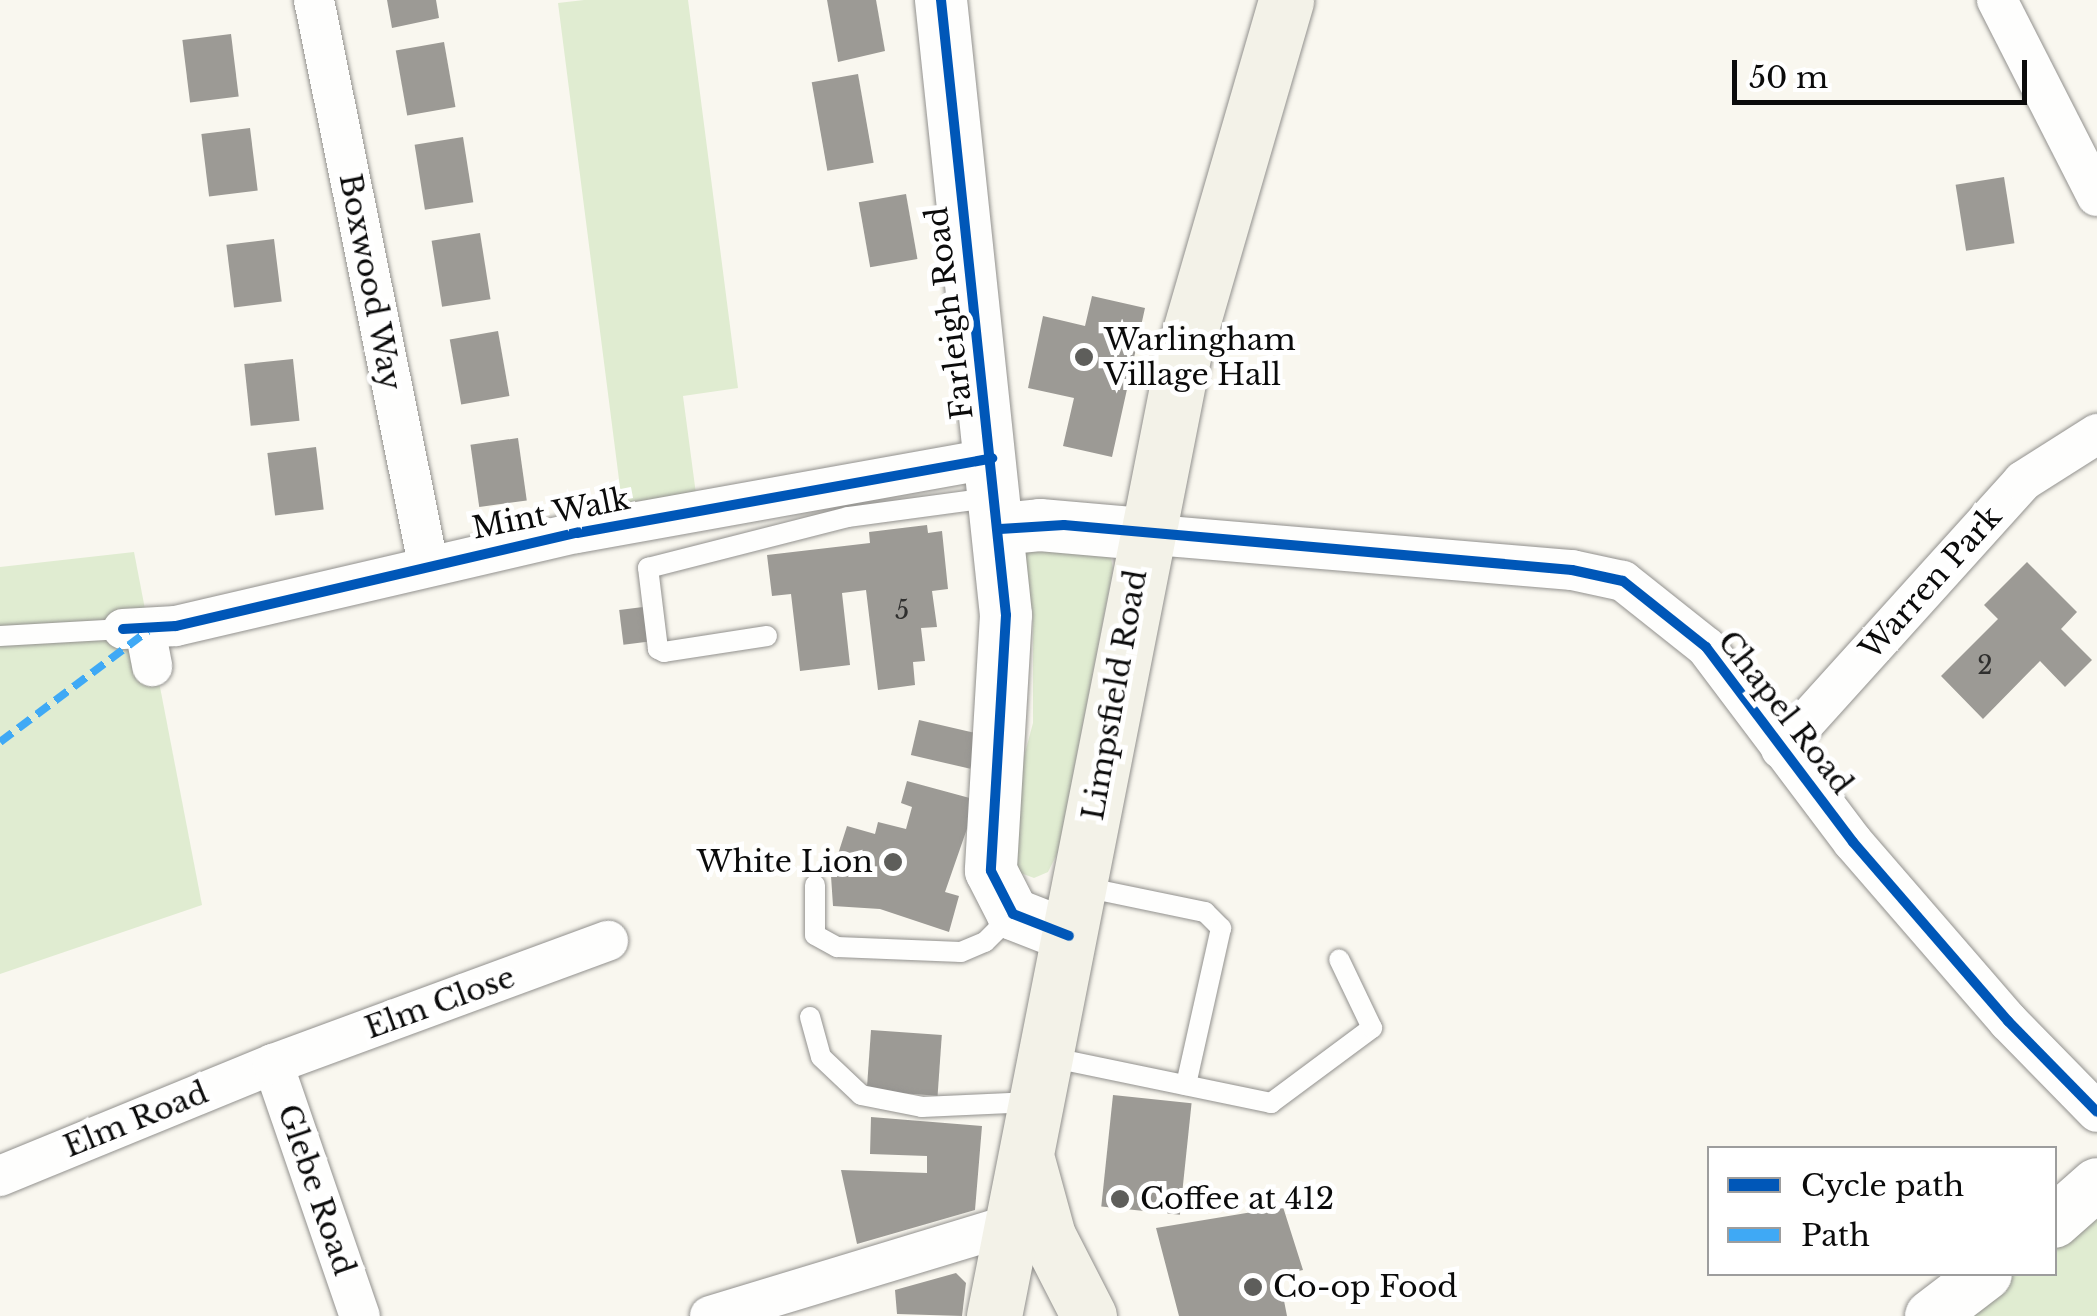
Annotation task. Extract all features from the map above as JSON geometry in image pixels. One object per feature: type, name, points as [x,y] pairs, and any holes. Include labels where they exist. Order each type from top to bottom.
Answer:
[{"type":"main road","name":"Limpsfield Road","points":[[996,1308],[1007,1226],[1028,1163],[1143,534],[1184,352],[1286,0]]},
{"type":"main road","name":"Limpsfield Road","points":[[1028,1163],[1048,1236],[1082,1304]]},
{"type":"main road","points":[[996,1308],[1032,1284],[1082,1304]]},
{"type":"street","name":"Boxwood Way","points":[[314,0],[428,564]]},
{"type":"street","name":"Farleigh Road","points":[[941,0],[996,495],[1007,656],[991,871],[1013,914]]},
{"type":"street","points":[[1997,0],[2097,196]]},
{"type":"street","name":"Warren Park","points":[[1781,750],[2023,481],[2097,434]]},
{"type":"street","name":"Mint Walk","points":[[140,641],[428,564],[996,495]]},
{"type":"street","points":[[996,495],[1040,524],[1143,534]]},
{"type":"street","name":"Chapel Road","points":[[1143,534],[1572,570],[1623,581],[1706,647],[1781,750],[2008,1021],[2097,1112]]},
{"type":"street","points":[[1013,914],[1074,911]]},
{"type":"street","name":"Elm Close","points":[[273,1064],[608,941]]},
{"type":"street","name":"Elm Road","points":[[0,1176],[273,1064]]},
{"type":"street","name":"Glebe Road","points":[[273,1064],[360,1316]]},
{"type":"street","points":[[2057,1219],[2097,1184]]},
{"type":"street","points":[[710,1316],[1007,1226]]},
{"type":"street","points":[[1931,1316],[1983,1276]]},
{"type":"lane","points":[[767,636],[664,652],[658,649],[648,568],[848,516],[996,495]]},
{"type":"lane","points":[[0,636],[140,641]]},
{"type":"lane","points":[[816,885],[813,926],[828,946],[961,952],[985,942],[1013,914]]},
{"type":"lane","points":[[1074,911],[1205,912],[1221,928],[1186,1085]]},
{"type":"lane","points":[[810,1017],[821,1057],[860,1096],[922,1107],[1043,1080],[1186,1085],[1270,1103],[1372,1028],[1339,959]]},
{"type":"green space","points":[[688,0],[738,388],[683,396],[696,494],[622,503],[558,3]]},
{"type":"green space","points":[[1022,549],[1110,552],[1113,569],[1058,852],[1048,872],[1034,878],[1018,872],[1005,827],[1033,723],[1033,616]]},
{"type":"green space","points":[[134,552],[202,905],[0,974],[0,567]]},
{"type":"green space","points":[[2097,1209],[2097,1316],[1961,1316],[2012,1276],[2057,1276],[2057,1240]]},
{"type":"building","points":[[387,0],[436,0],[439,18],[392,28]]},
{"type":"building","points":[[827,0],[876,0],[885,51],[838,62]]},
{"type":"building","points":[[231,34],[239,97],[190,103],[182,40]]},
{"type":"building","points":[[444,42],[455,107],[407,116],[396,51]]},
{"type":"building","points":[[858,74],[874,163],[827,171],[812,82]]},
{"type":"building","points":[[250,128],[258,191],[209,197],[201,134]]},
{"type":"building","points":[[463,137],[473,202],[425,210],[415,145]]},
{"type":"building","points":[[2004,177],[2014,243],[1966,251],[1956,185]]},
{"type":"building","points":[[906,194],[917,259],[870,267],[859,202]]},
{"type":"building","points":[[480,233],[490,299],[442,307],[432,241]]},
{"type":"building","points":[[274,239],[282,302],[234,307],[226,245]]},
{"type":"building","name":"Warlingham Village Hall","points":[[1092,296],[1145,308],[1112,457],[1063,446],[1074,398],[1028,388],[1043,316],[1085,326]]},
{"type":"building","points":[[498,331],[509,396],[461,405],[450,340]]},
{"type":"building","points":[[293,359],[299,421],[251,426],[244,364]]},
{"type":"building","points":[[518,438],[527,500],[479,507],[470,445]]},
{"type":"building","points":[[316,447],[324,510],[275,516],[267,453]]},
{"type":"building","points":[[927,525],[928,533],[942,531],[948,589],[932,591],[937,627],[921,628],[925,661],[913,662],[915,685],[878,690],[866,590],[842,593],[850,665],[800,671],[791,594],[772,596],[767,555],[870,543],[869,532]]},
{"type":"building","points":[[2027,562],[2077,612],[2061,629],[2092,660],[2065,687],[2040,661],[1983,719],[1941,676],[1998,619],[1984,605]]},
{"type":"building","points":[[643,607],[647,642],[623,645],[619,610]]},
{"type":"building","points":[[919,720],[978,734],[970,769],[911,755]]},
{"type":"building","name":"White Lion","points":[[907,781],[977,800],[945,892],[959,896],[949,932],[880,909],[833,906],[831,876],[847,826],[875,834],[878,822],[906,829],[912,807],[901,803]]},
{"type":"building","points":[[871,1030],[942,1035],[938,1096],[867,1091]]},
{"type":"building","points":[[1113,1095],[1192,1103],[1180,1215],[1101,1206]]},
{"type":"building","points":[[871,1117],[982,1126],[975,1210],[857,1244],[841,1170],[927,1173],[927,1156],[870,1154]]},
{"type":"building","points":[[1283,1207],[1303,1270],[1279,1275],[1287,1316],[1179,1316],[1156,1228]]},
{"type":"building","points":[[956,1273],[966,1283],[962,1316],[897,1314],[895,1290]]},
{"type":"marked path","points":[[0,742],[148,631]]},
{"type":"cycle path","points":[[941,0],[1006,615],[991,871],[1013,914],[1069,936]]},
{"type":"cycle path","points":[[123,629],[176,626],[577,533],[992,458]]},
{"type":"cycle path","points":[[1000,529],[1064,525],[1572,570],[1623,581],[1706,647],[1853,842],[2008,1021],[2097,1112]]},
{"type":"place","name":"Warlingham Village Hall","points":[[1084,357]]},
{"type":"place","name":"White Lion","points":[[893,862]]},
{"type":"place","name":"Coffee at 412","points":[[1120,1199]]},
{"type":"place","name":"Co-op Food","points":[[1253,1287]]}]
